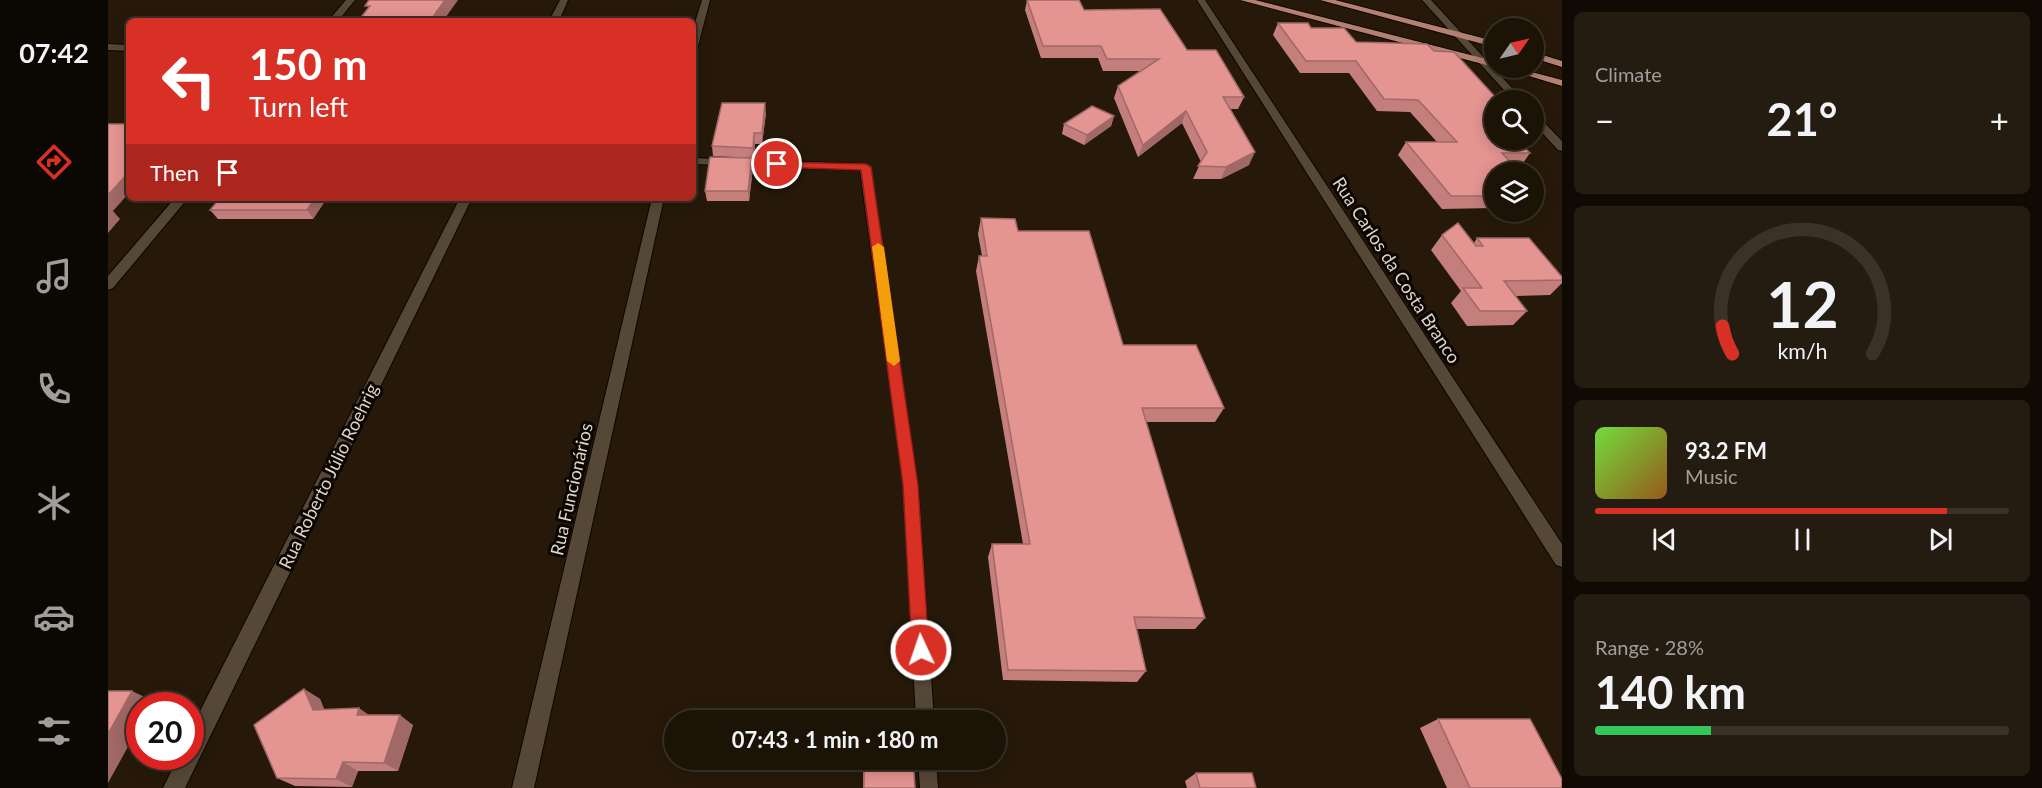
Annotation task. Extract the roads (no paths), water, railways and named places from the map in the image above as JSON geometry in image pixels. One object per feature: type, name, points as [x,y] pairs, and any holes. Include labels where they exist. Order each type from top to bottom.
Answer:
[{"type":"main road","points":[[1244,0],[1484,61]]},
{"type":"main road","points":[[1324,0],[1484,41]]},
{"type":"main road","points":[[1544,58],[1562,64]]},
{"type":"main road","points":[[1544,78],[1562,83]]},
{"type":"street","points":[[336,18],[351,0]]},
{"type":"street","points":[[555,18],[564,0]]},
{"type":"street","points":[[696,35],[706,0]]},
{"type":"street","name":"Rua Carlos da Costa Branco","points":[[1201,0],[1562,560]]},
{"type":"street","points":[[1426,0],[1508,90]]},
{"type":"street","points":[[108,47],[126,48]]},
{"type":"street","points":[[1544,129],[1562,148]]},
{"type":"street","points":[[108,285],[179,201]]},
{"type":"street","name":"Rua Roberto Júlio Roehrig","points":[[204,727],[465,201]]},
{"type":"street","name":"Rua Funcionários","points":[[523,788],[657,201]]},
{"type":"street","name":"Rua Roberto Júlio Roehrig","points":[[174,788],[183,770]]},
{"type":"lane","points":[[696,161],[866,167],[911,485],[924,710]]},
{"type":"lane","points":[[928,770],[929,788]]}]
